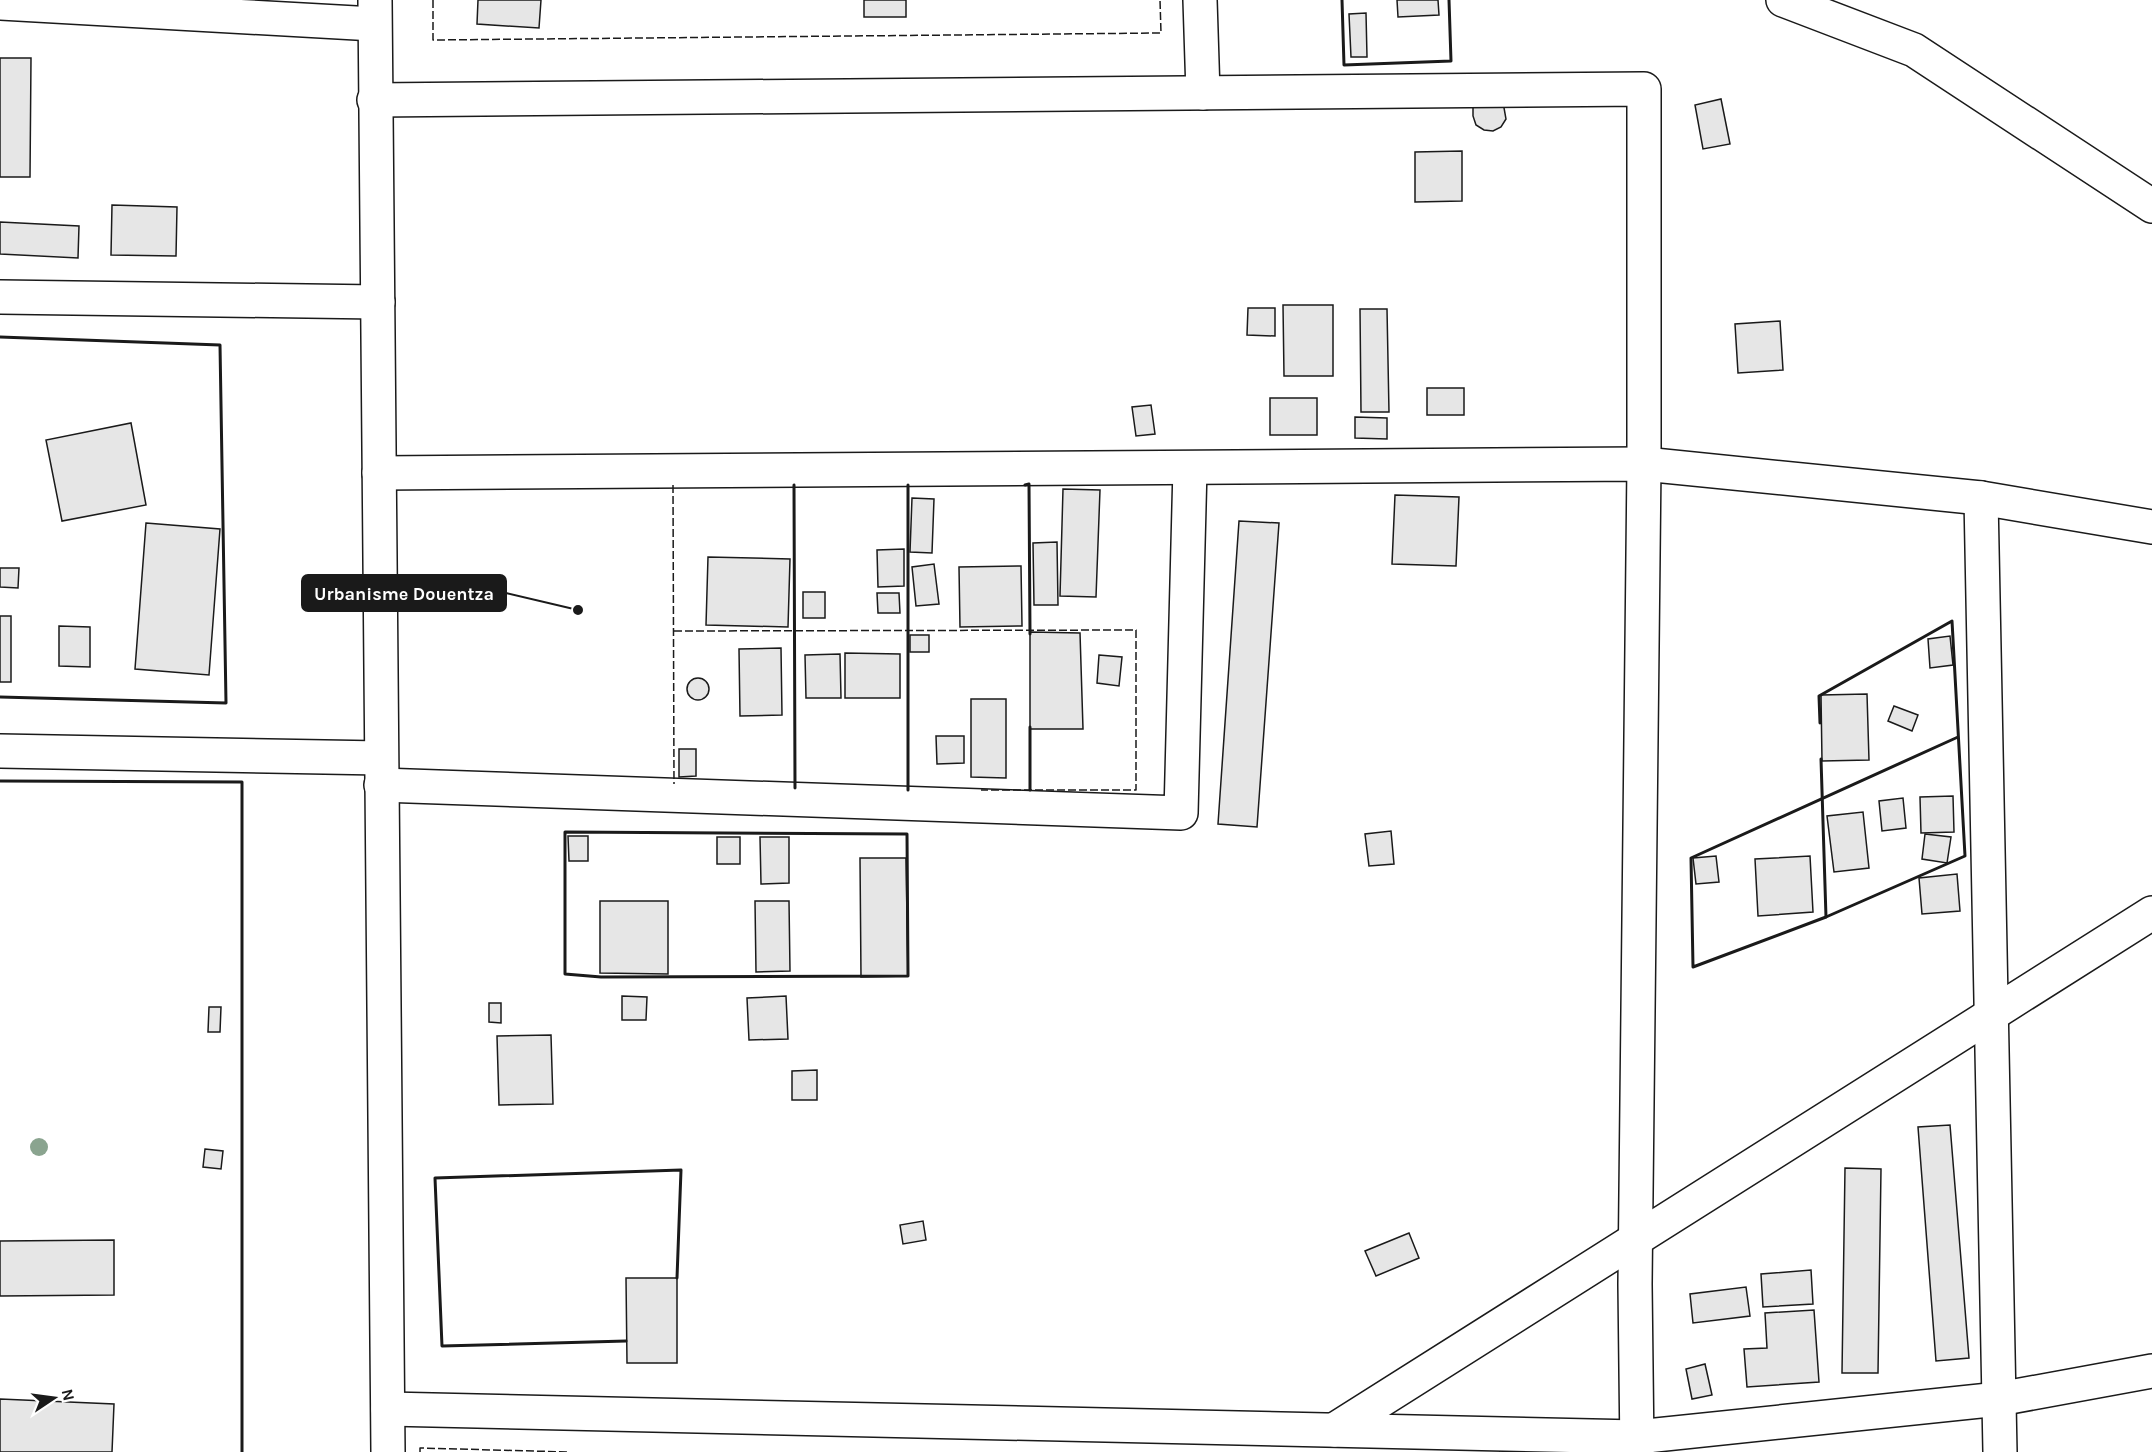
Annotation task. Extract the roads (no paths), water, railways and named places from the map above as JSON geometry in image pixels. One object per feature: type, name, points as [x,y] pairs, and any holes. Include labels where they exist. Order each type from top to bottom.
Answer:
[{"type":"street","points":[[1200,0],[1203,93]]},
{"type":"street","points":[[1783,0],[1914,50],[2047,140],[2152,206]]},
{"type":"street","points":[[0,3],[374,12],[388,1452]]},
{"type":"street","points":[[374,100],[1644,89],[1644,464],[1635,1240],[1637,1445]]},
{"type":"street","points":[[0,297],[378,302]]},
{"type":"street","points":[[379,473],[1644,464],[1981,498],[2152,527]]},
{"type":"street","points":[[0,751],[1181,813],[1190,468]]},
{"type":"street","points":[[1981,498],[2000,1452]]},
{"type":"street","points":[[1334,1431],[2152,913]]},
{"type":"street","points":[[388,1409],[1334,1431],[1637,1445],[1999,1399],[2152,1371]]},
{"type":"place","name":"Urbanisme Douentza","points":[[578,610]]}]
